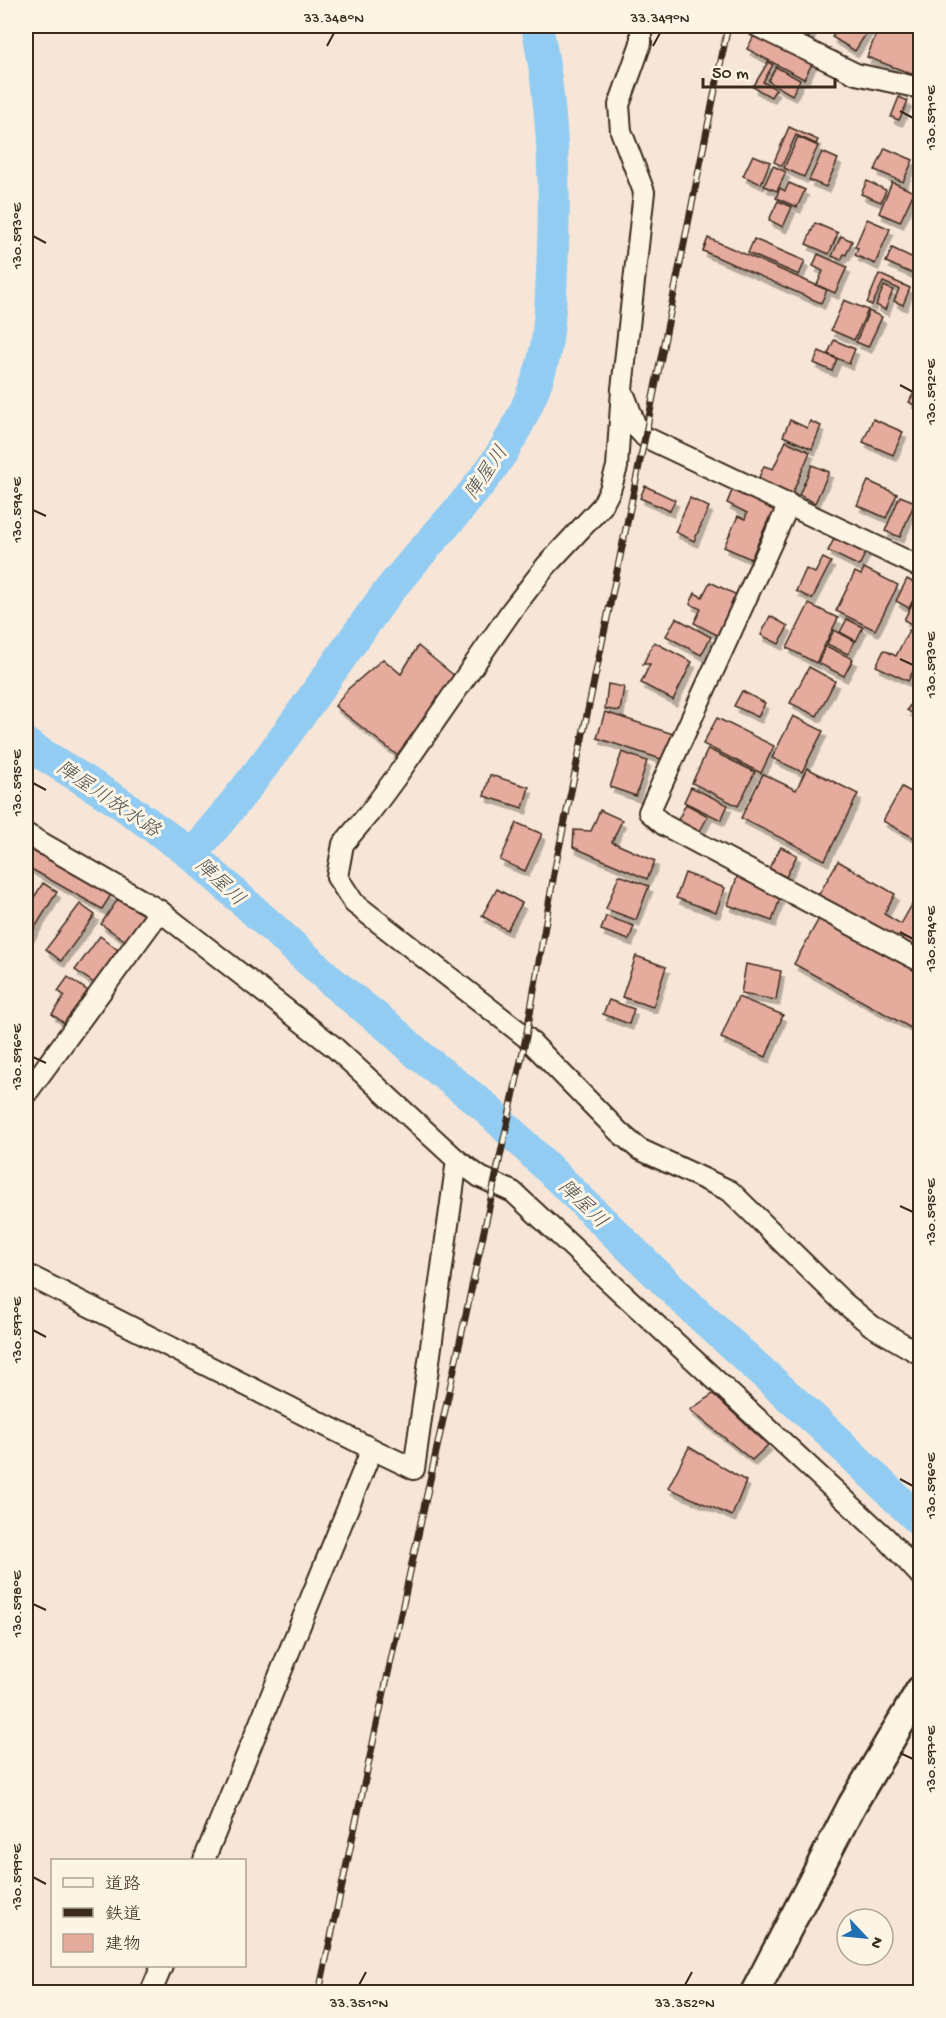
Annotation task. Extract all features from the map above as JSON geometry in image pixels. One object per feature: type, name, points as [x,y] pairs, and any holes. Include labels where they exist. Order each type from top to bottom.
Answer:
[{"type":"street","points":[[641,26],[641,43],[619,105],[621,131],[644,192],[622,389],[617,467],[610,490],[602,506],[532,583],[396,777],[371,811],[342,843],[337,877],[354,903],[526,1037],[625,1138],[639,1149],[730,1191],[843,1302],[872,1326],[921,1354]]},
{"type":"street","points":[[757,26],[856,74],[921,88]]},
{"type":"street","points":[[622,389],[636,427],[645,437],[921,567]]},
{"type":"street","points":[[789,504],[650,812],[664,825],[921,961]]},
{"type":"street","points":[[26,834],[160,911],[334,1047],[457,1160],[480,1177],[513,1192],[886,1538],[921,1575]]},
{"type":"street","points":[[26,1094],[160,911]]},
{"type":"street","points":[[26,1274],[414,1469],[457,1160]]},
{"type":"street","points":[[204,1859],[372,1449]]},
{"type":"street","points":[[755,1992],[852,1805],[921,1690]]},
{"type":"street","points":[[150,1992],[161,1967]]},
{"type":"building","points":[[788,26],[814,26],[807,41],[785,31]]},
{"type":"building","points":[[839,26],[863,26],[869,29],[855,51],[832,37]]},
{"type":"building","points":[[879,26],[920,26],[920,77],[867,57]]},
{"type":"building","points":[[757,30],[814,60],[804,79],[747,49]]},
{"type":"building","points":[[768,62],[773,65],[763,82],[776,89],[771,97],[753,87]]},
{"type":"building","points":[[776,67],[800,80],[792,95],[768,81]]},
{"type":"building","points":[[899,97],[908,101],[899,120],[891,117]]},
{"type":"building","points":[[789,127],[818,140],[816,144],[796,135],[782,166],[774,162]]},
{"type":"building","points":[[798,137],[818,146],[804,177],[784,168]]},
{"type":"building","points":[[885,148],[913,160],[903,182],[875,170]]},
{"type":"building","points":[[822,152],[838,159],[826,187],[809,180]]},
{"type":"building","points":[[753,155],[770,162],[761,184],[743,176]]},
{"type":"building","points":[[773,166],[786,172],[777,191],[764,186]]},
{"type":"building","points":[[867,181],[886,190],[881,202],[861,194]]},
{"type":"building","points":[[892,182],[914,192],[900,222],[879,213]]},
{"type":"building","points":[[789,183],[805,190],[797,207],[776,198],[780,188],[785,191]]},
{"type":"building","points":[[778,201],[792,207],[783,227],[769,220]]},
{"type":"building","points":[[867,219],[890,229],[875,264],[855,255],[858,248],[855,247]]},
{"type":"building","points":[[815,223],[838,233],[829,254],[806,244]]},
{"type":"building","points":[[841,236],[852,241],[846,255],[844,254],[841,260],[832,256]]},
{"type":"building","points":[[708,238],[827,290],[821,303],[703,251]]},
{"type":"building","points":[[754,239],[805,261],[799,275],[748,253]]},
{"type":"building","points":[[892,248],[920,261],[920,277],[886,262]]},
{"type":"building","points":[[818,254],[847,267],[835,293],[817,285],[823,271],[813,266]]},
{"type":"building","points":[[879,274],[910,288],[903,305],[894,301],[899,289],[883,282],[872,305],[867,303]]},
{"type":"building","points":[[884,286],[893,290],[885,310],[876,305]]},
{"type":"building","points":[[844,300],[868,310],[854,340],[831,330]]},
{"type":"building","points":[[869,311],[882,317],[868,347],[856,342]]},
{"type":"building","points":[[834,340],[855,349],[849,364],[828,354]]},
{"type":"building","points":[[819,351],[837,359],[832,371],[814,363]]},
{"type":"building","points":[[920,381],[920,409],[909,402]]},
{"type":"building","points":[[873,419],[903,432],[893,455],[863,442]]},
{"type":"building","points":[[790,420],[807,428],[810,421],[821,426],[812,449],[783,436]]},
{"type":"building","points":[[786,441],[810,452],[790,499],[756,484],[764,466],[773,469]]},
{"type":"building","points":[[812,465],[829,472],[815,503],[799,495]]},
{"type":"building","points":[[868,481],[897,494],[886,518],[857,505]]},
{"type":"building","points":[[645,486],[675,500],[670,511],[640,498]]},
{"type":"building","points":[[734,486],[781,507],[775,521],[769,518],[751,559],[724,547],[738,516],[745,519],[747,513],[727,503]]},
{"type":"building","points":[[900,496],[915,502],[900,537],[885,531]]},
{"type":"building","points":[[690,498],[709,507],[694,541],[675,532]]},
{"type":"building","points":[[836,535],[867,550],[859,566],[828,551]]},
{"type":"building","points":[[823,558],[831,562],[812,599],[796,591],[806,569],[815,573]]},
{"type":"building","points":[[864,568],[898,585],[875,630],[836,611],[855,572],[861,575]]},
{"type":"building","points":[[907,579],[920,586],[909,608],[896,601]]},
{"type":"building","points":[[710,582],[739,596],[719,636],[694,623],[701,609],[690,604],[695,593],[702,597]]},
{"type":"building","points":[[918,592],[920,593],[920,629],[904,620]]},
{"type":"building","points":[[809,604],[838,618],[816,663],[787,648]]},
{"type":"building","points":[[770,616],[788,626],[779,644],[761,635]]},
{"type":"building","points":[[676,618],[711,637],[701,655],[666,636]]},
{"type":"building","points":[[847,619],[863,627],[856,641],[840,632]]},
{"type":"building","points":[[834,630],[855,641],[848,654],[827,644]]},
{"type":"building","points":[[909,630],[920,636],[920,657],[908,681],[876,666],[884,650],[896,656]]},
{"type":"building","points":[[654,642],[692,662],[673,700],[641,683],[650,664],[643,664]]},
{"type":"building","points":[[418,646],[456,677],[397,755],[335,706],[348,689],[383,659],[401,674]]},
{"type":"building","points":[[826,646],[853,659],[844,676],[818,663]]},
{"type":"building","points":[[809,667],[835,681],[817,716],[790,703]]},
{"type":"building","points":[[608,684],[624,687],[620,711],[605,709]]},
{"type":"building","points":[[920,688],[920,716],[919,718],[907,710]]},
{"type":"building","points":[[742,691],[765,703],[758,717],[734,706]]},
{"type":"building","points":[[605,712],[673,734],[664,760],[597,738]]},
{"type":"building","points":[[793,716],[823,731],[802,772],[772,758]]},
{"type":"building","points":[[717,718],[774,746],[761,773],[703,744]]},
{"type":"building","points":[[708,749],[755,772],[738,806],[692,783]]},
{"type":"building","points":[[622,752],[647,761],[636,796],[610,787]]},
{"type":"building","points":[[807,768],[858,794],[825,860],[741,818],[763,774],[796,790]]},
{"type":"building","points":[[490,775],[529,787],[523,808],[484,796]]},
{"type":"building","points":[[691,787],[728,805],[721,820],[684,802]]},
{"type":"building","points":[[902,787],[920,797],[920,826],[914,838],[883,821]]},
{"type":"building","points":[[686,804],[708,816],[699,833],[677,822]]},
{"type":"building","points":[[600,810],[622,820],[612,842],[655,861],[647,879],[573,847],[574,830],[591,831]]},
{"type":"building","points":[[517,823],[542,834],[525,871],[500,860]]},
{"type":"building","points":[[26,847],[111,895],[102,909],[26,866]]},
{"type":"building","points":[[781,847],[797,855],[786,877],[769,868]]},
{"type":"building","points":[[838,861],[895,894],[884,914],[901,924],[913,903],[920,907],[920,955],[818,896]]},
{"type":"building","points":[[685,873],[725,888],[716,912],[676,898]]},
{"type":"building","points":[[738,874],[783,890],[772,921],[728,905]]},
{"type":"building","points":[[619,875],[649,886],[636,920],[606,909]]},
{"type":"building","points":[[43,883],[57,892],[26,942],[26,910]]},
{"type":"building","points":[[497,889],[522,903],[507,930],[482,916]]},
{"type":"building","points":[[120,896],[145,913],[126,941],[101,924]]},
{"type":"building","points":[[80,904],[95,915],[61,961],[46,949]]},
{"type":"building","points":[[821,915],[920,969],[920,1033],[794,964]]},
{"type":"building","points":[[606,916],[634,926],[629,940],[601,930]]},
{"type":"building","points":[[100,936],[118,950],[94,983],[75,970]]},
{"type":"building","points":[[636,956],[666,967],[653,1007],[622,997]]},
{"type":"building","points":[[746,964],[781,971],[776,1000],[741,994]]},
{"type":"building","points":[[68,977],[88,991],[64,1023],[52,1014],[65,996],[58,991]]},
{"type":"building","points":[[738,997],[783,1015],[766,1057],[721,1038]]},
{"type":"building","points":[[609,1000],[634,1009],[629,1024],[603,1014]]},
{"type":"building","points":[[713,1394],[768,1445],[752,1460],[690,1410]]},
{"type":"building","points":[[689,1447],[746,1481],[732,1516],[668,1488]]},
{"type":"waterway","name":"陣屋川","points":[[191,854],[217,825],[265,763],[395,583],[482,481],[512,436],[532,395],[545,352],[548,332],[554,210],[550,117],[537,26]]},
{"type":"waterway","name":"陣屋川","points":[[26,744],[119,802],[191,854],[338,987],[484,1106],[696,1312],[826,1430],[920,1521]]},
{"type":"railway","points":[[319,1992],[526,1037],[555,868],[728,26]]},
{"type":"water label","name":"陣屋川放水路","points":[[109,798]]}]
